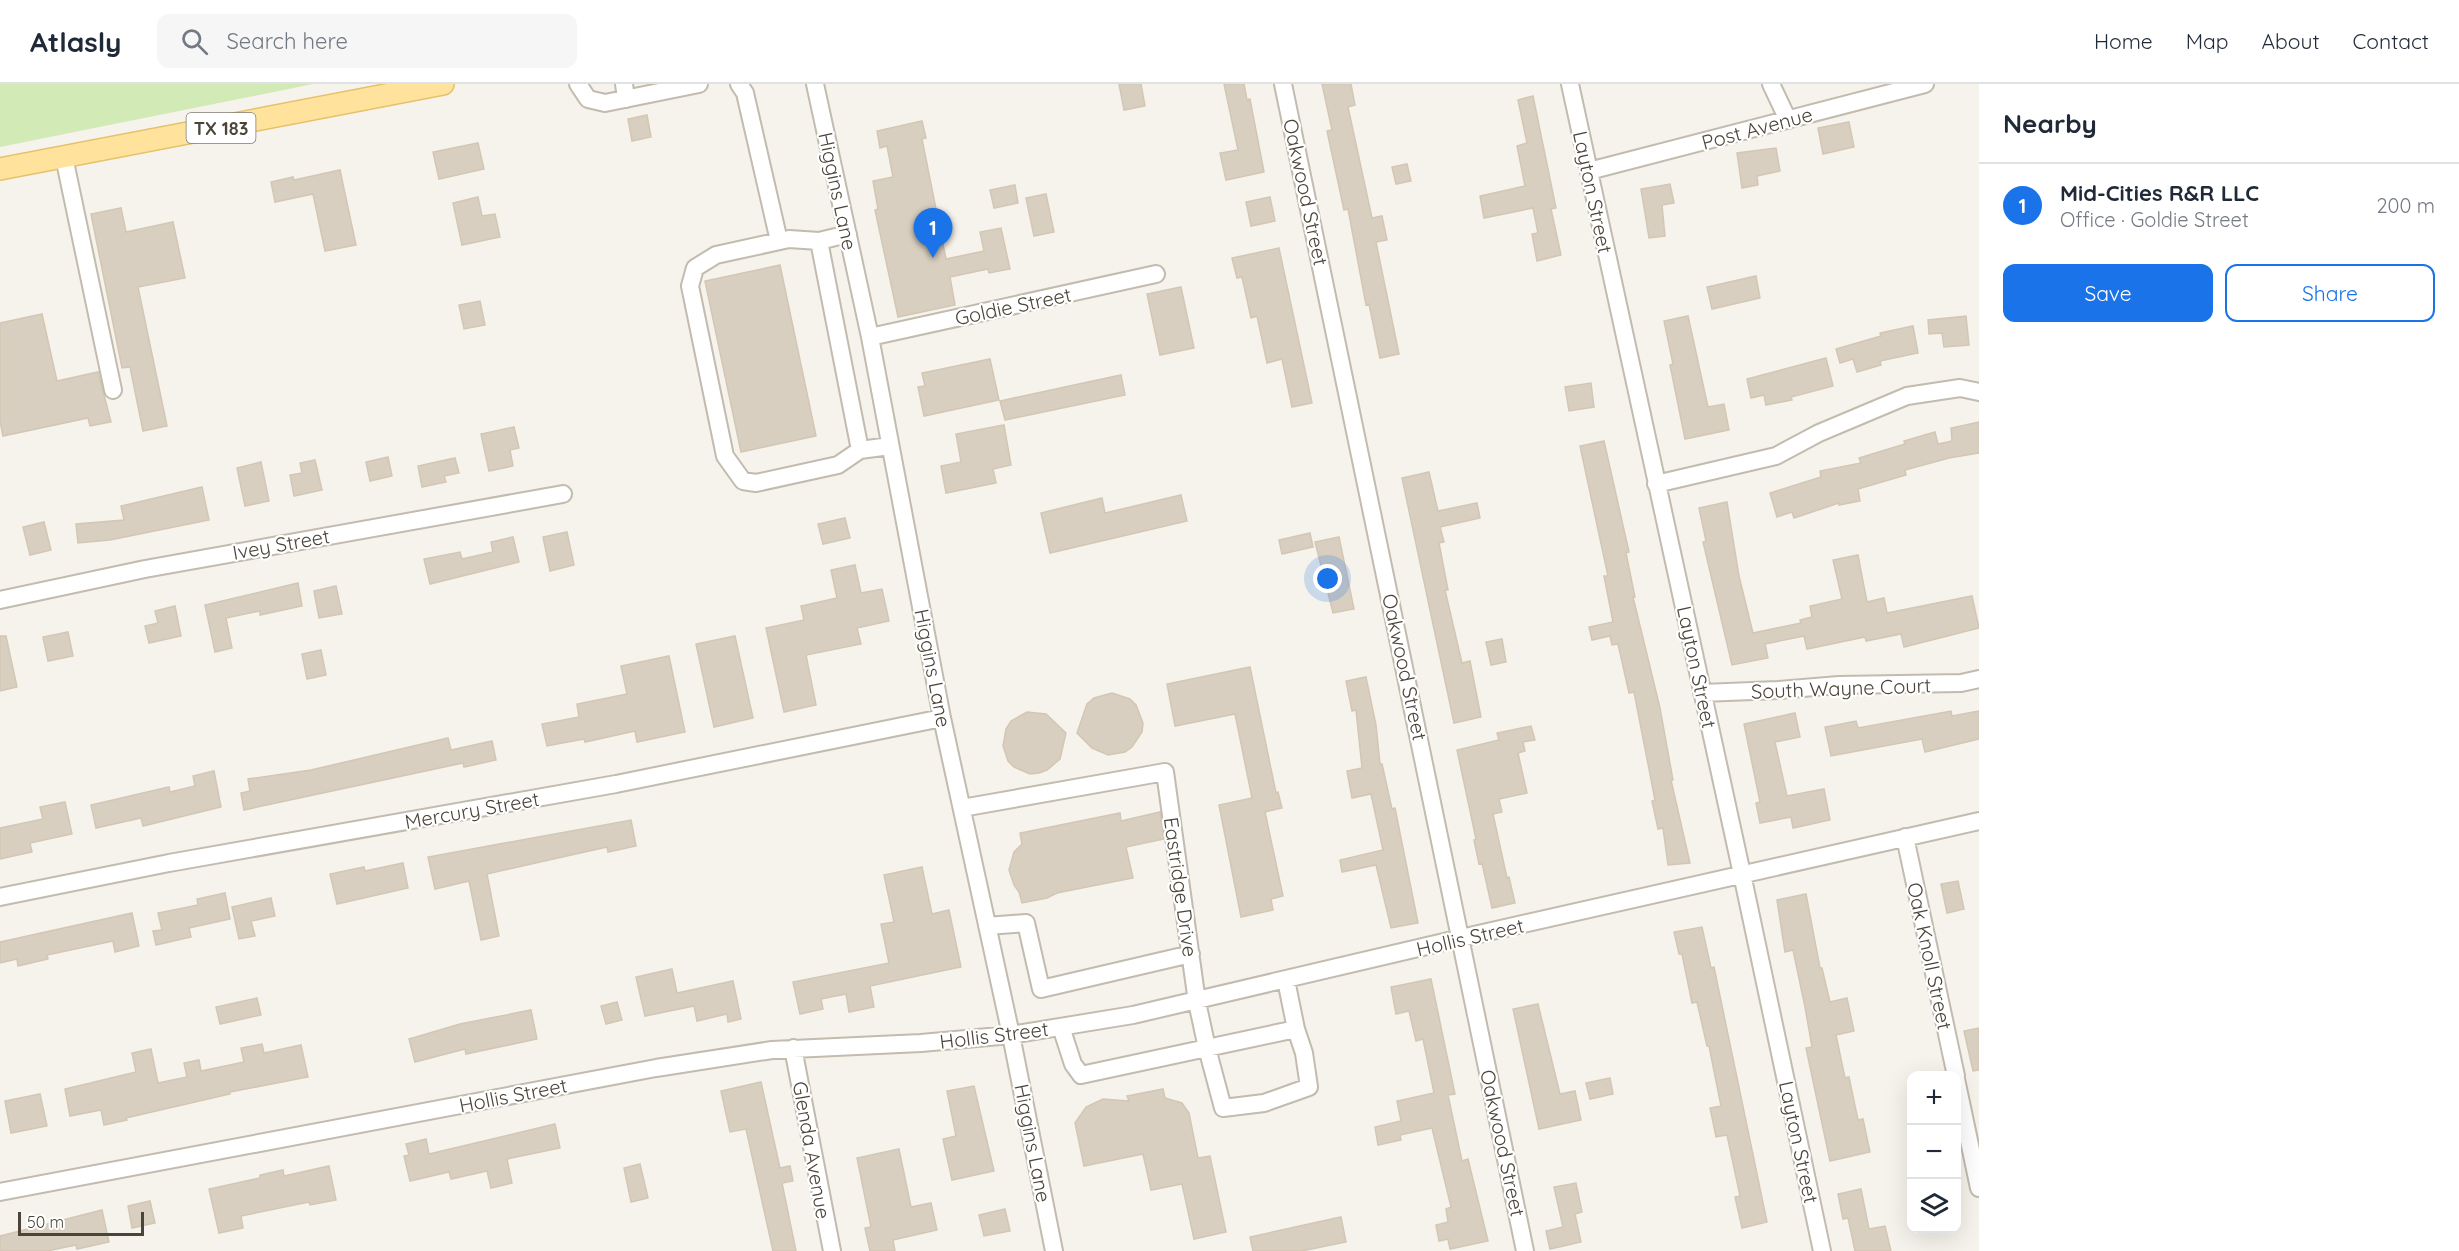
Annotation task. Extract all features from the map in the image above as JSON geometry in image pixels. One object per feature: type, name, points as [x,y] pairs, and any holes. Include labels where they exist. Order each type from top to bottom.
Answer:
[{"type":"main road","name":"TX 183","points":[[0,169],[442,84]]},
{"type":"street","points":[[578,84],[588,99],[605,103],[625,91],[699,84]]},
{"type":"street","points":[[739,84],[745,93],[779,241]]},
{"type":"street","name":"Higgins Lane","points":[[815,84],[870,337],[942,718],[1011,1035],[1054,1251]]},
{"type":"street","name":"Oakwood Street","points":[[1283,84],[1526,1251]]},
{"type":"street","name":"Layton Street","points":[[1570,84],[1822,1251]]},
{"type":"street","points":[[1771,84],[1788,120]]},
{"type":"street","name":"Post Avenue","points":[[1589,171],[1925,84]]},
{"type":"street","points":[[64,157],[113,390]]},
{"type":"street","points":[[848,234],[819,241],[789,239],[716,255],[695,268],[690,286],[725,456],[743,481],[756,483],[838,465],[860,450],[890,446]]},
{"type":"street","points":[[819,241],[860,450]]},
{"type":"street","name":"Goldie Street","points":[[870,337],[1156,274]]},
{"type":"street","points":[[1656,484],[1776,456],[1819,433],[1907,396],[1960,388],[1979,392]]},
{"type":"street","name":"Ivey Street","points":[[0,600],[145,569],[563,494]]},
{"type":"street","name":"South Wayne Court","points":[[1702,693],[1839,685],[1961,683],[1979,679]]},
{"type":"street","name":"Mercury Street","points":[[0,897],[169,863],[616,784],[942,718]]},
{"type":"street","name":"Eastridge Drive","points":[[962,808],[1165,772],[1197,1002],[1223,1108],[1264,1104],[1309,1087],[1304,1053],[1296,1029]]},
{"type":"street","name":"Hollis Street","points":[[0,1192],[645,1070],[772,1050],[921,1043],[1011,1035],[1197,1002],[1461,938],[1979,821]]},
{"type":"street","name":"Oak Knoll Street","points":[[1905,837],[1955,1071]]},
{"type":"street","points":[[987,926],[1026,923],[1041,989],[1191,954]]},
{"type":"street","points":[[1061,1027],[1073,1064],[1080,1075],[1296,1029],[1286,981]]},
{"type":"street","name":"Glenda Avenue","points":[[793,1048],[831,1251]]},
{"type":"street","name":"Oak Knoll Street","points":[[1961,1090],[1972,1120],[1979,1188]]},
{"type":"green space","points":[[0,84],[313,84],[0,147]]},
{"type":"building","points":[[1119,84],[1141,84],[1145,106],[1124,110]]},
{"type":"building","points":[[1224,84],[1244,84],[1247,100],[1250,99],[1264,172],[1226,180],[1220,153],[1238,150]]},
{"type":"building","points":[[1322,84],[1351,84],[1355,105],[1348,107],[1372,218],[1382,216],[1387,240],[1376,242],[1399,354],[1380,358],[1369,304],[1366,305],[1348,209],[1344,210],[1327,131],[1332,130]]},
{"type":"building","points":[[1533,96],[1556,208],[1551,209],[1561,255],[1537,261],[1532,234],[1538,233],[1533,208],[1484,218],[1480,196],[1525,186],[1517,146],[1527,143],[1518,100]]},
{"type":"building","points":[[647,115],[651,137],[632,141],[628,119]]},
{"type":"building","points":[[922,121],[926,138],[922,139],[946,259],[984,251],[980,232],[1001,228],[1010,269],[989,273],[988,269],[950,277],[955,305],[898,317],[875,210],[878,209],[873,181],[893,177],[887,146],[880,148],[877,131]]},
{"type":"building","points":[[1849,122],[1854,147],[1823,154],[1818,128]]},
{"type":"building","points":[[478,143],[484,169],[439,179],[433,152]]},
{"type":"building","points":[[1776,148],[1780,171],[1757,176],[1758,185],[1742,188],[1737,153]]},
{"type":"building","points":[[1407,164],[1411,181],[1396,184],[1392,167]]},
{"type":"building","points":[[340,170],[356,245],[325,251],[313,194],[275,202],[271,182],[293,177],[294,180]]},
{"type":"building","points":[[1670,184],[1674,203],[1662,205],[1665,236],[1649,238],[1641,189]]},
{"type":"building","points":[[1015,185],[1018,203],[994,208],[990,190]]},
{"type":"building","points":[[1046,194],[1054,232],[1034,236],[1026,198]]},
{"type":"building","points":[[478,197],[482,216],[495,214],[500,237],[462,245],[453,203]]},
{"type":"building","points":[[1270,197],[1275,221],[1251,226],[1246,202]]},
{"type":"building","points":[[121,208],[126,232],[173,222],[185,278],[138,287],[167,426],[143,431],[130,367],[122,368],[91,214]]},
{"type":"building","points":[[1279,248],[1312,403],[1292,407],[1282,359],[1267,363],[1257,316],[1251,318],[1242,277],[1237,278],[1232,258]]},
{"type":"building","points":[[780,265],[816,436],[741,452],[705,281]]},
{"type":"building","points":[[1756,276],[1760,298],[1712,309],[1707,287]]},
{"type":"building","points":[[1181,287],[1194,348],[1160,355],[1147,294]]},
{"type":"building","points":[[480,301],[485,325],[464,329],[459,305]]},
{"type":"building","points":[[42,314],[57,381],[98,372],[111,422],[90,426],[88,418],[3,436],[0,421],[0,323]]},
{"type":"building","points":[[1688,316],[1708,407],[1724,404],[1729,430],[1685,439],[1670,365],[1673,364],[1664,321]]},
{"type":"building","points":[[1966,316],[1969,345],[1944,347],[1942,333],[1929,334],[1928,320]]},
{"type":"building","points":[[1913,326],[1918,353],[1880,361],[1881,365],[1857,372],[1853,359],[1840,363],[1836,349],[1881,336],[1880,333]]},
{"type":"building","points":[[1826,358],[1833,386],[1791,397],[1792,400],[1766,405],[1764,395],[1751,398],[1747,379]]},
{"type":"building","points":[[990,359],[999,400],[924,416],[918,387],[925,386],[922,373]]},
{"type":"building","points":[[1121,375],[1125,395],[1005,420],[1000,401]]},
{"type":"building","points":[[1591,383],[1594,407],[1569,411],[1565,387]]},
{"type":"building","points":[[1979,422],[1979,453],[1949,458],[1905,470],[1906,475],[1858,489],[1860,501],[1839,505],[1839,503],[1794,518],[1792,512],[1777,517],[1770,493],[1821,477],[1820,471],[1861,463],[1859,458],[1935,432],[1938,444],[1952,441],[1951,428]]},
{"type":"building","points":[[1004,425],[1011,465],[993,469],[996,483],[946,493],[941,466],[961,462],[956,434]]},
{"type":"building","points":[[514,427],[519,448],[510,450],[513,466],[489,471],[481,434]]},
{"type":"building","points":[[1604,441],[1629,552],[1626,553],[1635,597],[1633,597],[1660,708],[1673,780],[1671,780],[1690,863],[1668,865],[1663,828],[1658,829],[1652,801],[1655,800],[1634,692],[1629,693],[1618,644],[1612,645],[1610,636],[1592,640],[1589,627],[1613,622],[1604,576],[1608,576],[1580,446]]},
{"type":"building","points":[[388,457],[392,476],[370,481],[366,462]]},
{"type":"building","points":[[455,458],[459,473],[444,476],[446,482],[422,487],[418,466]]},
{"type":"building","points":[[315,460],[322,490],[294,496],[290,475],[302,473],[300,463]]},
{"type":"building","points":[[261,462],[269,501],[245,506],[237,468]]},
{"type":"building","points":[[1429,472],[1438,511],[1477,503],[1480,518],[1440,527],[1444,542],[1439,543],[1448,590],[1445,590],[1462,663],[1470,661],[1481,717],[1454,723],[1402,478]]},
{"type":"building","points":[[202,487],[209,520],[110,540],[78,543],[76,524],[124,520],[121,506]]},
{"type":"building","points":[[1181,495],[1187,521],[1050,553],[1041,513],[1102,498],[1105,513]]},
{"type":"building","points":[[1727,502],[1739,576],[1753,633],[1801,623],[1800,620],[1812,617],[1810,606],[1842,599],[1833,560],[1858,555],[1867,602],[1884,598],[1887,613],[1972,596],[1979,628],[1904,647],[1901,634],[1866,641],[1865,637],[1807,649],[1804,636],[1765,644],[1768,658],[1732,665],[1703,542],[1706,541],[1699,508]]},
{"type":"building","points":[[845,518],[850,538],[823,544],[818,524]]},
{"type":"building","points":[[44,522],[51,550],[30,555],[23,527]]},
{"type":"building","points":[[567,532],[574,565],[550,571],[543,537]]},
{"type":"building","points":[[1310,533],[1313,547],[1282,554],[1279,540]]},
{"type":"building","points":[[513,537],[519,562],[430,584],[424,559],[460,552],[462,559],[493,552],[491,542]]},
{"type":"building","points":[[1339,537],[1354,609],[1333,613],[1315,542]]},
{"type":"building","points":[[855,565],[861,593],[882,589],[889,621],[857,628],[861,644],[806,655],[816,705],[784,712],[766,628],[804,620],[801,606],[837,598],[831,570]]},
{"type":"building","points":[[298,583],[302,606],[260,615],[260,611],[226,618],[232,648],[215,652],[205,605]]},
{"type":"building","points":[[336,586],[342,614],[319,618],[314,591]]},
{"type":"building","points":[[175,606],[181,636],[149,643],[145,626],[158,623],[155,611]]},
{"type":"building","points":[[68,632],[73,656],[48,661],[43,637]]},
{"type":"building","points":[[0,636],[6,636],[17,687],[0,691]]},
{"type":"building","points":[[735,636],[753,718],[714,727],[696,644]]},
{"type":"building","points":[[1502,639],[1506,662],[1491,665],[1486,642]]},
{"type":"building","points":[[321,650],[326,675],[307,679],[302,654]]},
{"type":"building","points":[[669,656],[685,732],[637,742],[635,731],[585,742],[584,739],[547,746],[542,724],[579,717],[577,704],[627,694],[621,666]]},
{"type":"building","points":[[1250,667],[1276,793],[1278,792],[1282,808],[1265,812],[1283,896],[1271,899],[1273,910],[1241,917],[1219,805],[1252,798],[1235,714],[1175,726],[1167,684]]},
{"type":"building","points":[[1366,677],[1376,725],[1380,764],[1382,764],[1392,809],[1395,808],[1418,923],[1391,928],[1376,865],[1342,872],[1340,860],[1383,850],[1371,794],[1352,798],[1347,771],[1362,768],[1356,710],[1352,711],[1346,681]]},
{"type":"building","points":[[1112,693],[1130,699],[1136,705],[1143,723],[1142,732],[1132,747],[1125,752],[1108,755],[1092,748],[1077,733],[1087,704],[1094,698]]},
{"type":"building","points":[[1951,711],[1952,716],[1979,711],[1979,739],[1925,752],[1922,739],[1831,756],[1825,727],[1856,721],[1858,728]]},
{"type":"building","points":[[1027,712],[1046,714],[1066,733],[1060,759],[1047,770],[1039,773],[1030,774],[1014,767],[1008,761],[1003,746],[1006,729],[1011,721]]},
{"type":"building","points":[[1795,713],[1800,737],[1775,742],[1787,796],[1824,789],[1830,820],[1793,828],[1791,817],[1760,823],[1756,803],[1760,802],[1744,724]]},
{"type":"building","points":[[1531,726],[1535,740],[1523,742],[1525,751],[1518,753],[1527,793],[1499,799],[1502,812],[1493,814],[1515,903],[1492,908],[1482,863],[1479,864],[1457,750],[1499,740],[1497,733]]},
{"type":"building","points":[[448,738],[451,750],[492,741],[496,760],[464,767],[463,763],[244,810],[241,793],[250,791],[248,779],[311,770]]},
{"type":"building","points":[[214,771],[221,807],[143,826],[141,818],[96,828],[91,805],[169,787],[170,792],[195,786],[193,776]]},
{"type":"building","points":[[65,802],[72,834],[30,843],[32,852],[0,859],[0,828],[43,819],[40,807]]},
{"type":"building","points":[[1160,812],[1164,839],[1126,847],[1133,878],[1057,893],[1047,898],[1022,903],[1009,870],[1014,852],[1022,844],[1020,833],[1120,813],[1121,821]]},
{"type":"building","points":[[631,820],[636,846],[608,852],[607,847],[487,874],[499,936],[481,940],[469,881],[435,889],[428,857]]},
{"type":"building","points":[[403,863],[408,888],[337,904],[330,874],[364,867],[365,871]]},
{"type":"building","points":[[922,867],[932,914],[949,910],[961,967],[870,986],[874,1007],[849,1012],[846,994],[821,999],[823,1009],[800,1014],[793,982],[889,963],[881,924],[894,922],[884,875]]},
{"type":"building","points":[[1958,881],[1964,909],[1947,913],[1941,884]]},
{"type":"building","points":[[225,893],[230,919],[189,928],[191,937],[156,945],[153,931],[162,930],[158,913],[198,905],[197,899]]},
{"type":"building","points":[[1806,894],[1820,968],[1822,968],[1830,1002],[1847,998],[1854,1031],[1836,1035],[1845,1078],[1849,1077],[1858,1120],[1863,1119],[1870,1152],[1830,1161],[1806,1048],[1812,1047],[1805,1007],[1793,950],[1785,952],[1777,900]]},
{"type":"building","points":[[271,898],[275,916],[251,921],[255,936],[239,939],[232,907]]},
{"type":"building","points":[[132,913],[139,946],[115,952],[113,941],[47,955],[48,959],[18,966],[17,959],[0,963],[0,942]]},
{"type":"building","points":[[1702,927],[1711,968],[1714,967],[1767,1222],[1742,1228],[1735,1197],[1740,1196],[1727,1135],[1716,1137],[1710,1108],[1721,1106],[1709,1046],[1707,1046],[1697,1002],[1692,1003],[1682,954],[1679,954],[1674,932]]},
{"type":"building","points":[[672,969],[677,993],[733,981],[741,1019],[728,1022],[727,1014],[697,1021],[694,1006],[645,1016],[636,977]]},
{"type":"building","points":[[1431,979],[1455,1094],[1448,1095],[1462,1161],[1468,1159],[1488,1241],[1450,1249],[1448,1239],[1439,1241],[1436,1225],[1448,1222],[1446,1209],[1451,1207],[1432,1128],[1400,1135],[1401,1140],[1378,1145],[1375,1127],[1401,1121],[1397,1101],[1434,1093],[1423,1039],[1416,1041],[1409,1011],[1396,1014],[1391,987]]},
{"type":"building","points":[[257,998],[261,1015],[220,1024],[216,1007]]},
{"type":"building","points":[[617,1002],[622,1020],[606,1024],[601,1006]]},
{"type":"building","points":[[1538,1004],[1560,1094],[1575,1091],[1581,1120],[1539,1129],[1513,1009]]},
{"type":"building","points":[[531,1010],[537,1039],[466,1054],[465,1049],[415,1062],[409,1039],[460,1024]]},
{"type":"building","points":[[1979,1028],[1979,1070],[1973,1071],[1964,1031]]},
{"type":"building","points":[[262,1044],[264,1053],[301,1045],[308,1077],[230,1092],[230,1094],[104,1125],[101,1110],[70,1116],[65,1089],[136,1072],[132,1053],[151,1049],[158,1083],[187,1077],[184,1063],[199,1060],[201,1071],[244,1062],[241,1048]]},
{"type":"building","points":[[1610,1078],[1613,1094],[1590,1099],[1586,1083]]},
{"type":"building","points":[[761,1082],[780,1168],[790,1166],[793,1181],[782,1183],[796,1251],[773,1251],[746,1129],[730,1132],[721,1091]]},
{"type":"building","points":[[974,1086],[994,1171],[952,1180],[943,1139],[956,1136],[947,1091]]},
{"type":"building","points":[[1163,1089],[1165,1098],[1182,1103],[1189,1113],[1198,1158],[1210,1156],[1226,1232],[1194,1239],[1182,1184],[1151,1190],[1143,1154],[1084,1166],[1075,1123],[1086,1107],[1103,1099],[1129,1101],[1127,1096]]},
{"type":"building","points":[[40,1094],[47,1126],[11,1133],[5,1101]]},
{"type":"building","points":[[555,1124],[560,1148],[507,1159],[512,1183],[491,1188],[487,1171],[451,1179],[449,1172],[410,1181],[404,1156],[409,1155],[406,1144],[426,1139],[429,1154]]},
{"type":"building","points":[[899,1149],[911,1207],[931,1203],[937,1230],[893,1240],[895,1251],[870,1251],[865,1228],[871,1227],[857,1158]]},
{"type":"building","points":[[640,1164],[648,1198],[631,1202],[624,1168]]},
{"type":"building","points":[[329,1166],[336,1200],[310,1205],[309,1202],[241,1216],[243,1228],[219,1233],[209,1189],[260,1178],[260,1175],[283,1170],[284,1176]]},
{"type":"building","points":[[1576,1183],[1582,1212],[1575,1214],[1581,1242],[1550,1249],[1546,1231],[1563,1227],[1554,1187]]},
{"type":"building","points":[[1861,1189],[1869,1229],[1885,1226],[1891,1251],[1855,1251],[1848,1218],[1843,1219],[1838,1194]]},
{"type":"building","points":[[150,1201],[155,1223],[132,1228],[128,1206]]},
{"type":"building","points":[[1005,1209],[1010,1231],[984,1236],[979,1215]]},
{"type":"building","points":[[102,1210],[109,1242],[77,1249],[76,1245],[47,1251],[0,1251],[0,1236]]},
{"type":"building","points":[[1341,1217],[1346,1242],[1302,1251],[1253,1251],[1250,1237]]},
{"type":"place","name":"Mid-Cities R&R LLC","points":[[933,258]]}]
